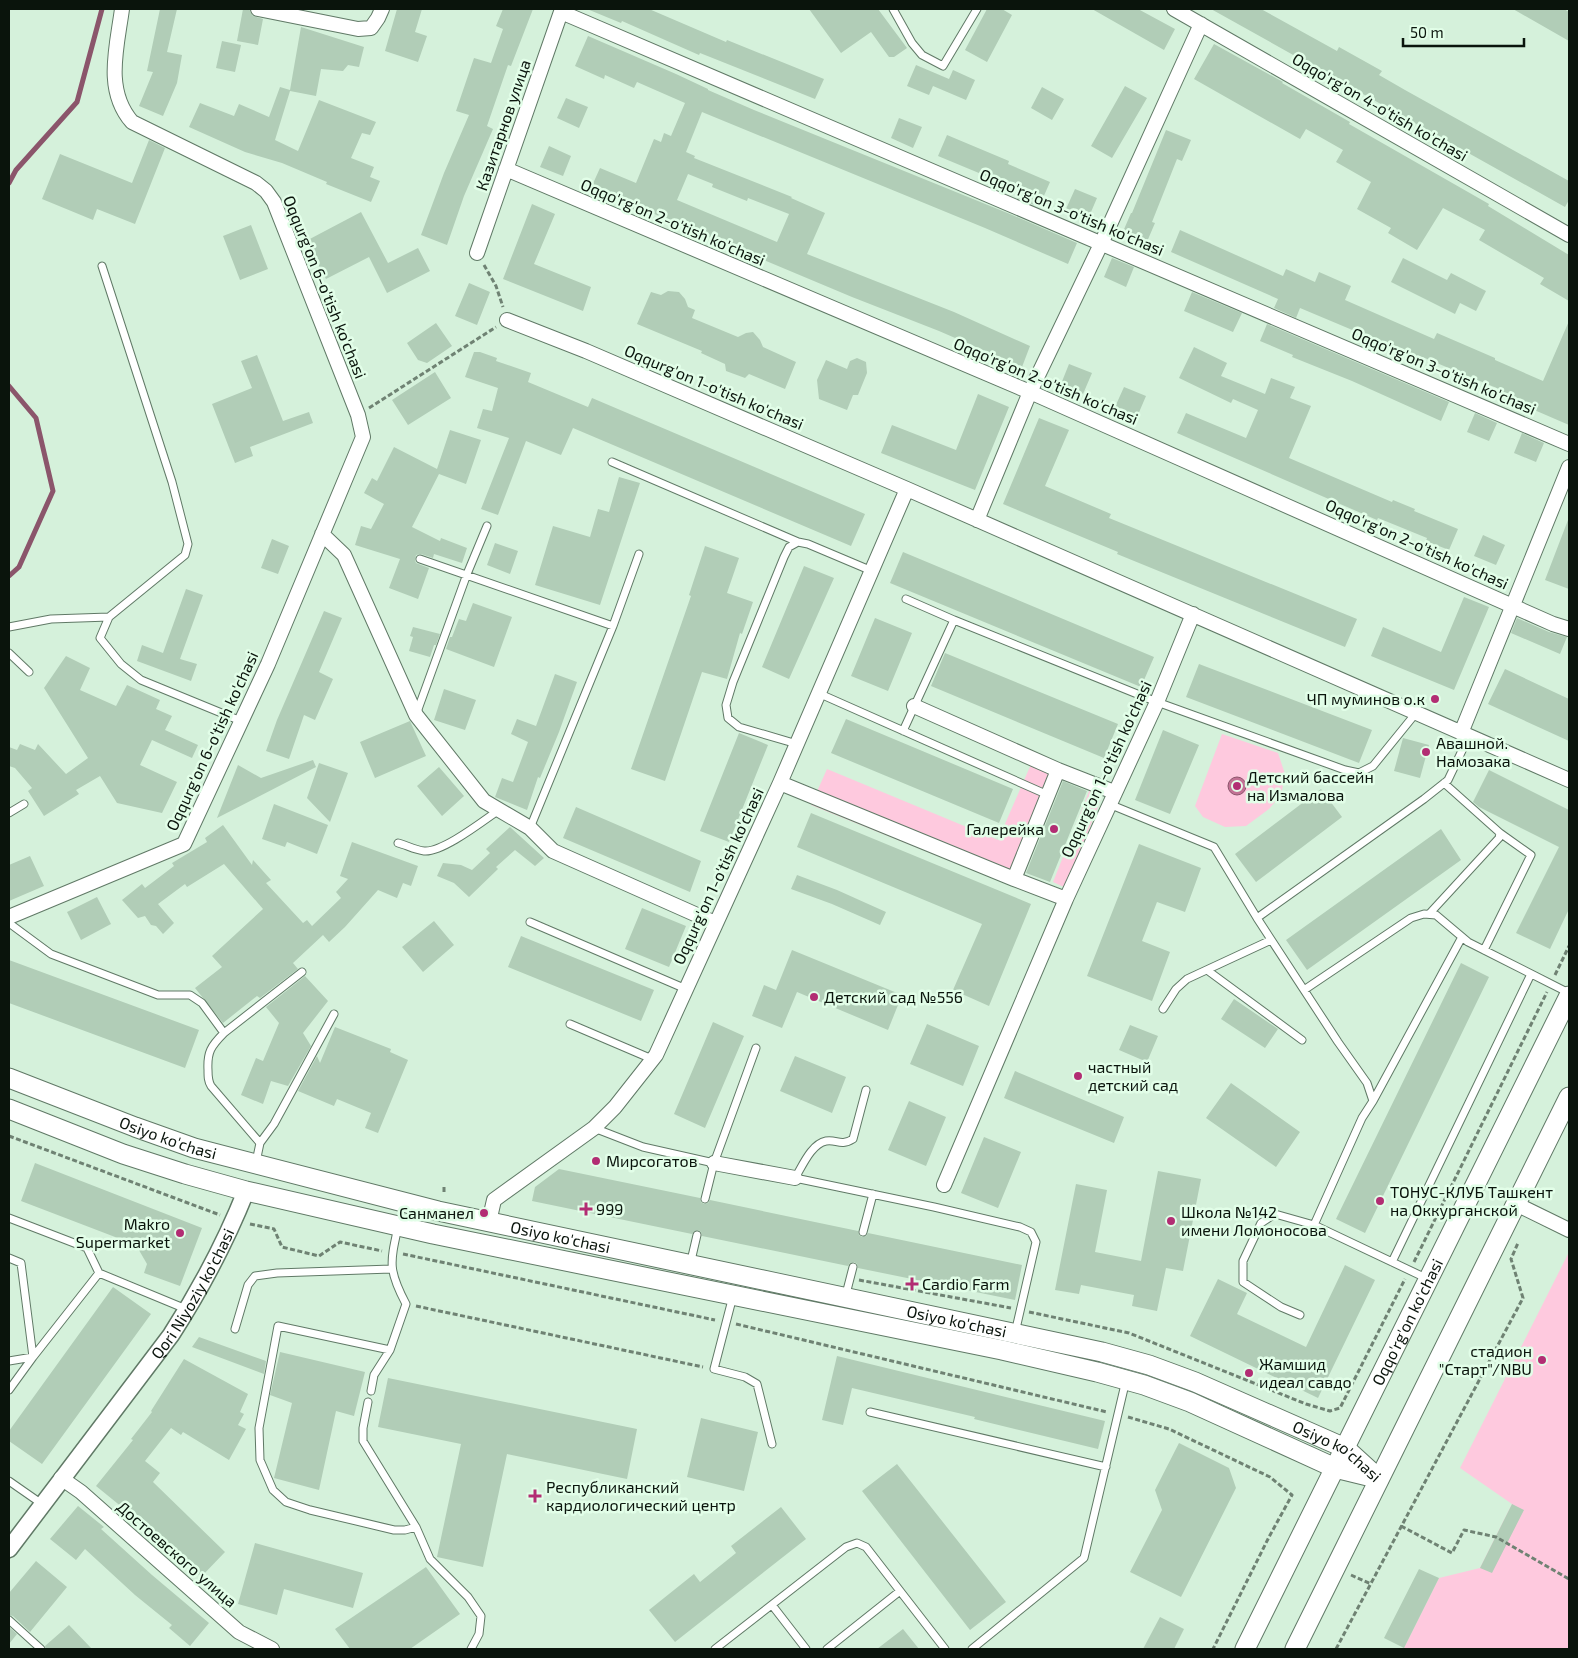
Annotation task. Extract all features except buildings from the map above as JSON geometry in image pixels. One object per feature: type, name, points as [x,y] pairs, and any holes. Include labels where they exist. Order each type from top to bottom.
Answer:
[{"type":"main road","name":"Oqqo'rg'on ko'chasi","points":[[1245,1649],[1569,994]]},
{"type":"main road","name":"Osiyo ko'chasi","points":[[9,1078],[194,1148],[403,1203],[1102,1352],[1148,1365],[1241,1401],[1345,1448],[1379,1479]]},
{"type":"main road","points":[[1294,1649],[1379,1479],[1524,1207],[1569,1097]]},
{"type":"main road","name":"Osiyo ko'chasi","points":[[9,1109],[123,1154],[184,1174],[246,1191],[484,1245],[1002,1350],[1126,1380],[1190,1402],[1335,1468],[1379,1479]]},
{"type":"main road","name":"Qori Niyoziy ko'chasi","points":[[246,1191],[255,1165]]},
{"type":"main road","points":[[398,1226],[403,1203]]},
{"type":"main road","points":[[484,1245],[489,1222]]},
{"type":"street","name":"Oqqurg'on 6-o'tish ko'chasi","points":[[9,917],[184,844],[268,664],[363,437],[358,415],[274,202],[256,184],[132,122],[124,112],[117,95],[114,75],[122,9]]},
{"type":"street","points":[[258,9],[358,30],[371,28],[382,9]]},
{"type":"street","name":"Oqqo'rg'on 4-o'tish ko'chasi","points":[[1174,9],[1569,235]]},
{"type":"street","name":"Казитарнов улица","points":[[477,253],[561,10]]},
{"type":"street","name":"Oqqo'rg'on 3-o'tish ko'chasi","points":[[561,10],[1569,444]]},
{"type":"street","points":[[977,520],[1030,392],[1101,244],[1201,24]]},
{"type":"street","name":"Oqqo'rg'on 2-o'tish ko'chasi","points":[[506,169],[1030,392],[1553,624],[1569,627]]},
{"type":"street","name":"Oqqurg'on 1-o'tish ko'chasi","points":[[507,320],[586,351],[906,489],[1569,780]]},
{"type":"street","points":[[1465,735],[1513,606],[1569,467]]},
{"type":"street","name":"Oqqurg'on 1-o'tish ko'chasi","points":[[489,1222],[494,1200],[594,1128],[615,1107],[656,1054],[780,783],[906,489]]},
{"type":"street","points":[[322,534],[344,555],[416,715],[484,801],[530,828],[553,851],[715,924]]},
{"type":"street","name":"Oqqurg'on 1-o'tish ko'chasi","points":[[944,1185],[1066,899],[1157,702],[1193,614]]},
{"type":"street","points":[[914,706],[1058,770],[1112,798]]},
{"type":"street","points":[[1014,879],[1058,770]]},
{"type":"street","points":[[780,783],[1066,899]]},
{"type":"street","points":[[714,1163],[795,1178]]},
{"type":"street","name":"Qori Niyoziy ko'chasi","points":[[9,1548],[171,1335],[188,1309],[235,1220],[246,1191]]},
{"type":"street","points":[[1524,1207],[1569,1230]]},
{"type":"street","name":"Достоевского улица","points":[[61,1478],[88,1499],[239,1632],[272,1649]]},
{"type":"lane","points":[[893,9],[912,43],[922,55],[943,66],[977,9]]},
{"type":"lane","points":[[102,266],[172,482],[188,544],[185,555],[109,617],[100,638],[121,664],[141,680],[241,721]]},
{"type":"lane","points":[[612,462],[798,542],[808,544],[872,571]]},
{"type":"lane","points":[[416,715],[467,574],[487,526]]},
{"type":"lane","points":[[797,744],[739,727],[728,718],[726,705],[733,682],[784,557],[789,547],[798,542]]},
{"type":"lane","points":[[530,828],[613,626],[639,554]]},
{"type":"lane","points":[[420,560],[467,574],[613,626]]},
{"type":"lane","points":[[906,599],[1157,702],[1329,765],[1359,773],[1373,766],[1416,713]]},
{"type":"lane","points":[[9,626],[51,619],[109,617]]},
{"type":"lane","points":[[903,731],[954,620]]},
{"type":"lane","points":[[9,653],[29,672]]},
{"type":"lane","points":[[818,693],[1048,795]]},
{"type":"lane","points":[[1257,918],[1448,780],[1465,735]]},
{"type":"lane","points":[[1444,783],[1500,833],[1531,855],[1484,950]]},
{"type":"lane","points":[[1112,798],[1214,847],[1271,940],[1367,1083],[1373,1100]]},
{"type":"lane","points":[[9,813],[24,804]]},
{"type":"lane","points":[[398,843],[425,851],[459,838],[499,810]]},
{"type":"lane","points":[[1430,913],[1499,838],[1500,833]]},
{"type":"lane","points":[[1304,990],[1411,918],[1430,913],[1436,914],[1468,942],[1569,994]]},
{"type":"lane","points":[[530,922],[686,989]]},
{"type":"lane","points":[[9,924],[51,954],[158,995],[190,995],[202,1003],[224,1033]]},
{"type":"lane","points":[[1314,1225],[1362,1118],[1462,937]]},
{"type":"lane","points":[[1163,1009],[1176,989],[1187,979],[1271,940]]},
{"type":"lane","points":[[1207,970],[1302,1040]]},
{"type":"lane","points":[[260,1143],[208,1081],[208,1056],[213,1045],[224,1033],[302,972]]},
{"type":"lane","points":[[1392,1262],[1531,974]]},
{"type":"lane","name":"Qori Niyoziy ko'chasi","points":[[255,1165],[260,1143],[274,1124],[334,1014]]},
{"type":"lane","points":[[570,1024],[652,1059]]},
{"type":"lane","points":[[705,1199],[714,1163],[756,1048]]},
{"type":"lane","points":[[866,1090],[853,1139],[846,1143],[826,1142],[815,1147],[795,1178],[1000,1222],[1031,1232],[1036,1242],[1015,1334]]},
{"type":"lane","points":[[594,1128],[643,1147],[714,1163]]},
{"type":"lane","points":[[863,1232],[873,1194]]},
{"type":"lane","points":[[1300,1315],[1281,1307],[1243,1282],[1243,1261],[1261,1223],[1275,1214],[1314,1225],[1429,1279]]},
{"type":"lane","points":[[9,1218],[87,1248],[99,1273],[188,1309]]},
{"type":"lane","points":[[371,1391],[374,1375],[390,1350],[406,1304],[396,1286],[391,1269],[392,1252],[398,1226]]},
{"type":"lane","points":[[690,1265],[697,1235]]},
{"type":"lane","points":[[9,1258],[20,1263],[33,1357]]},
{"type":"lane","points":[[845,1298],[853,1267]]},
{"type":"lane","points":[[235,1328],[248,1285],[255,1276],[277,1273],[391,1269]]},
{"type":"lane","points":[[9,1390],[99,1273]]},
{"type":"lane","points":[[733,1295],[714,1369],[745,1377],[757,1384],[772,1444]]},
{"type":"lane","points":[[390,1350],[278,1326],[259,1428],[260,1460],[273,1490],[286,1502],[310,1510],[394,1530],[416,1527]]},
{"type":"lane","points":[[9,1361],[33,1357]]},
{"type":"lane","points":[[972,1649],[1084,1558],[1126,1380]]},
{"type":"lane","points":[[368,1402],[363,1428],[363,1441],[416,1527],[430,1559],[468,1598],[481,1616],[479,1634],[471,1649]]},
{"type":"lane","points":[[870,1412],[1106,1467]]},
{"type":"lane","points":[[9,1481],[42,1505]]},
{"type":"lane","points":[[715,1649],[851,1544],[856,1543],[866,1548],[945,1649]]},
{"type":"lane","points":[[827,1649],[900,1591]]},
{"type":"lane","points":[[772,1605],[806,1649]]},
{"type":"lane","points":[[9,1620],[41,1649]]},
{"type":"path","points":[[358,415],[507,320],[496,286],[477,253]]},
{"type":"path","points":[[850,1279],[1020,1310],[1129,1333],[1297,1400],[1330,1411],[1340,1408],[1569,946]]},
{"type":"path","points":[[9,1136],[235,1220],[274,1229],[282,1247],[319,1256],[340,1242],[392,1252],[726,1322],[1118,1414],[1169,1429],[1270,1478],[1292,1495],[1269,1536],[1213,1649]]},
{"type":"path","points":[[444,1187],[443,1194],[452,1196]]},
{"type":"path","points":[[1336,1649],[1523,1298],[1511,1259],[1524,1207]]},
{"type":"path","points":[[406,1304],[714,1369]]},
{"type":"path","points":[[1401,1526],[1452,1553],[1464,1530],[1496,1537],[1569,1579]]},
{"type":"shaded area","points":[[1222,734],[1278,753],[1285,774],[1281,795],[1269,809],[1246,826],[1225,827],[1203,817],[1195,806]]},
{"type":"shaded area","points":[[1032,762],[1054,771],[1007,884],[811,805],[827,769],[998,840]]},
{"type":"shaded area","name":"Детский бассейн на Измалова","points":[[1237,777],[1243,780],[1246,786],[1243,792],[1237,795],[1231,792],[1228,786],[1231,780]]},
{"type":"shaded area","points":[[1090,789],[1103,794],[1066,888],[1053,882]]},
{"type":"shaded area","name":"стадион \"Старт\"/NBU","points":[[1569,1252],[1569,1649],[1405,1649],[1439,1578],[1480,1568],[1512,1504],[1460,1468]]},
{"type":"waterway","points":[[9,183],[16,170],[77,102],[102,9]]},
{"type":"waterway","points":[[9,386],[36,418],[53,491],[19,567],[9,576]]},
{"type":"place","name":"ЧП муминов о.к","points":[[1435,699]]},
{"type":"place","name":"Авашной. Намозака","points":[[1426,752]]},
{"type":"place","name":"Детский бассейн на Измалова","points":[[1237,786]]},
{"type":"place","name":"Галерейка","points":[[1054,829]]},
{"type":"place","name":"Детский сад №556","points":[[814,997]]},
{"type":"place","name":"частный детский сад","points":[[1078,1076]]},
{"type":"place","name":"Мирсогатов","points":[[596,1161]]},
{"type":"place","name":"ТОНУС-КЛУБ Ташкент на Оккурганской","points":[[1380,1201]]},
{"type":"place","name":"999","points":[[586,1209]]},
{"type":"place","name":"Санманел","points":[[484,1213]]},
{"type":"place","name":"Школа №142 имени Ломоносова","points":[[1171,1221]]},
{"type":"place","name":"Makro Supermarket","points":[[180,1233]]},
{"type":"place","name":"Cardio Farm","points":[[912,1284]]},
{"type":"place","name":"стадион \"Старт\"/NBU","points":[[1542,1360]]},
{"type":"place","name":"Жамшид идеал савдо","points":[[1249,1373]]},
{"type":"place","name":"Республиканский кардиологический центр","points":[[535,1496]]}]
